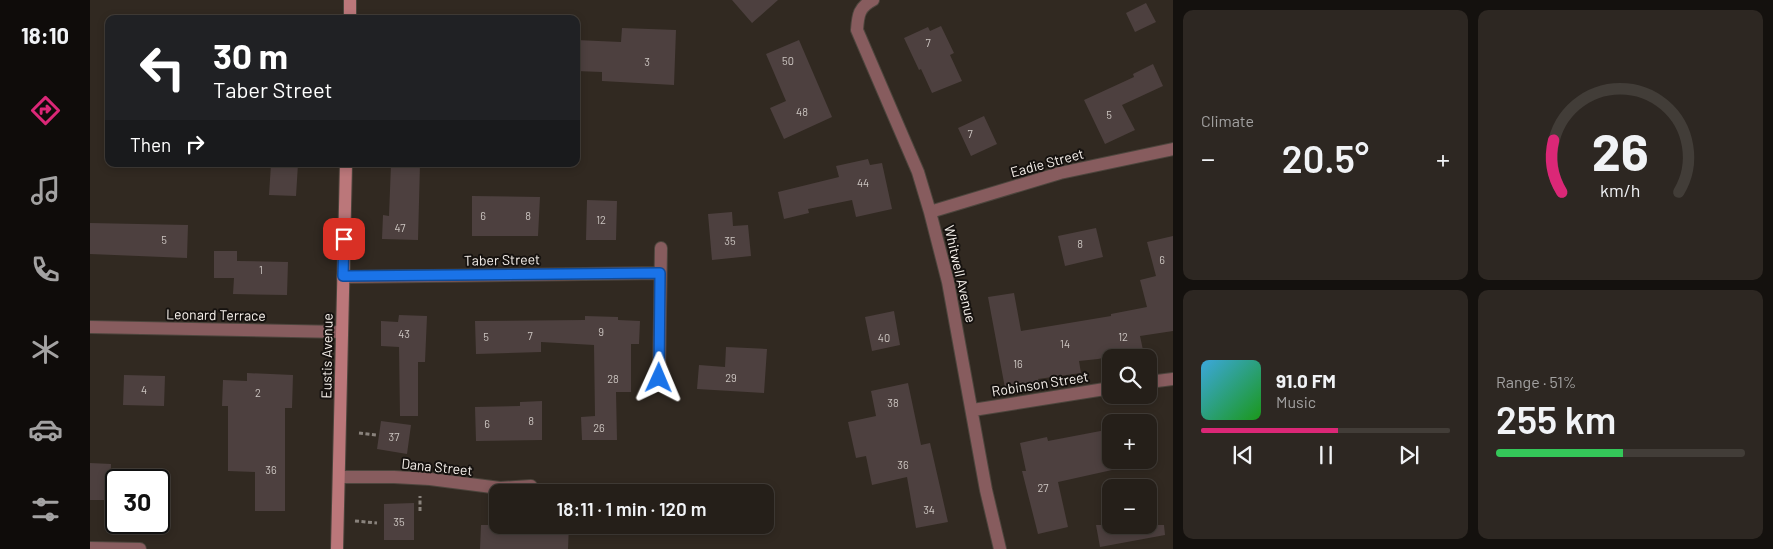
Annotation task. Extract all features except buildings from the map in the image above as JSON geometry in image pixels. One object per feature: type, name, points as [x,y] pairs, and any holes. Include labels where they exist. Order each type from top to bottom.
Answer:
[{"type":"street","points":[[350,0],[350,15]]},
{"type":"street","name":"Whitwell Avenue","points":[[873,0],[865,4],[858,16],[858,30],[918,172],[930,212],[948,282],[986,490],[1000,549]]},
{"type":"street","name":"Eadie Street","points":[[930,212],[1060,173],[1173,149]]},
{"type":"street","name":"Eustis Avenue","points":[[337,549],[346,167]]},
{"type":"street","points":[[659,378],[660,248]]},
{"type":"street","name":"Taber Street","points":[[343,276],[660,273]]},
{"type":"street","name":"Leonard Terrace","points":[[90,327],[342,332]]},
{"type":"street","points":[[1157,381],[1173,379]]},
{"type":"street","name":"Robinson Street","points":[[972,410],[1102,389]]},
{"type":"street","name":"Dana Street","points":[[339,477],[394,477],[489,487]]},
{"type":"street","points":[[90,548],[140,549]]},
{"type":"path","points":[[420,491],[420,511]]},
{"type":"route","points":[[344,239],[343,276],[660,273],[659,378]]}]
